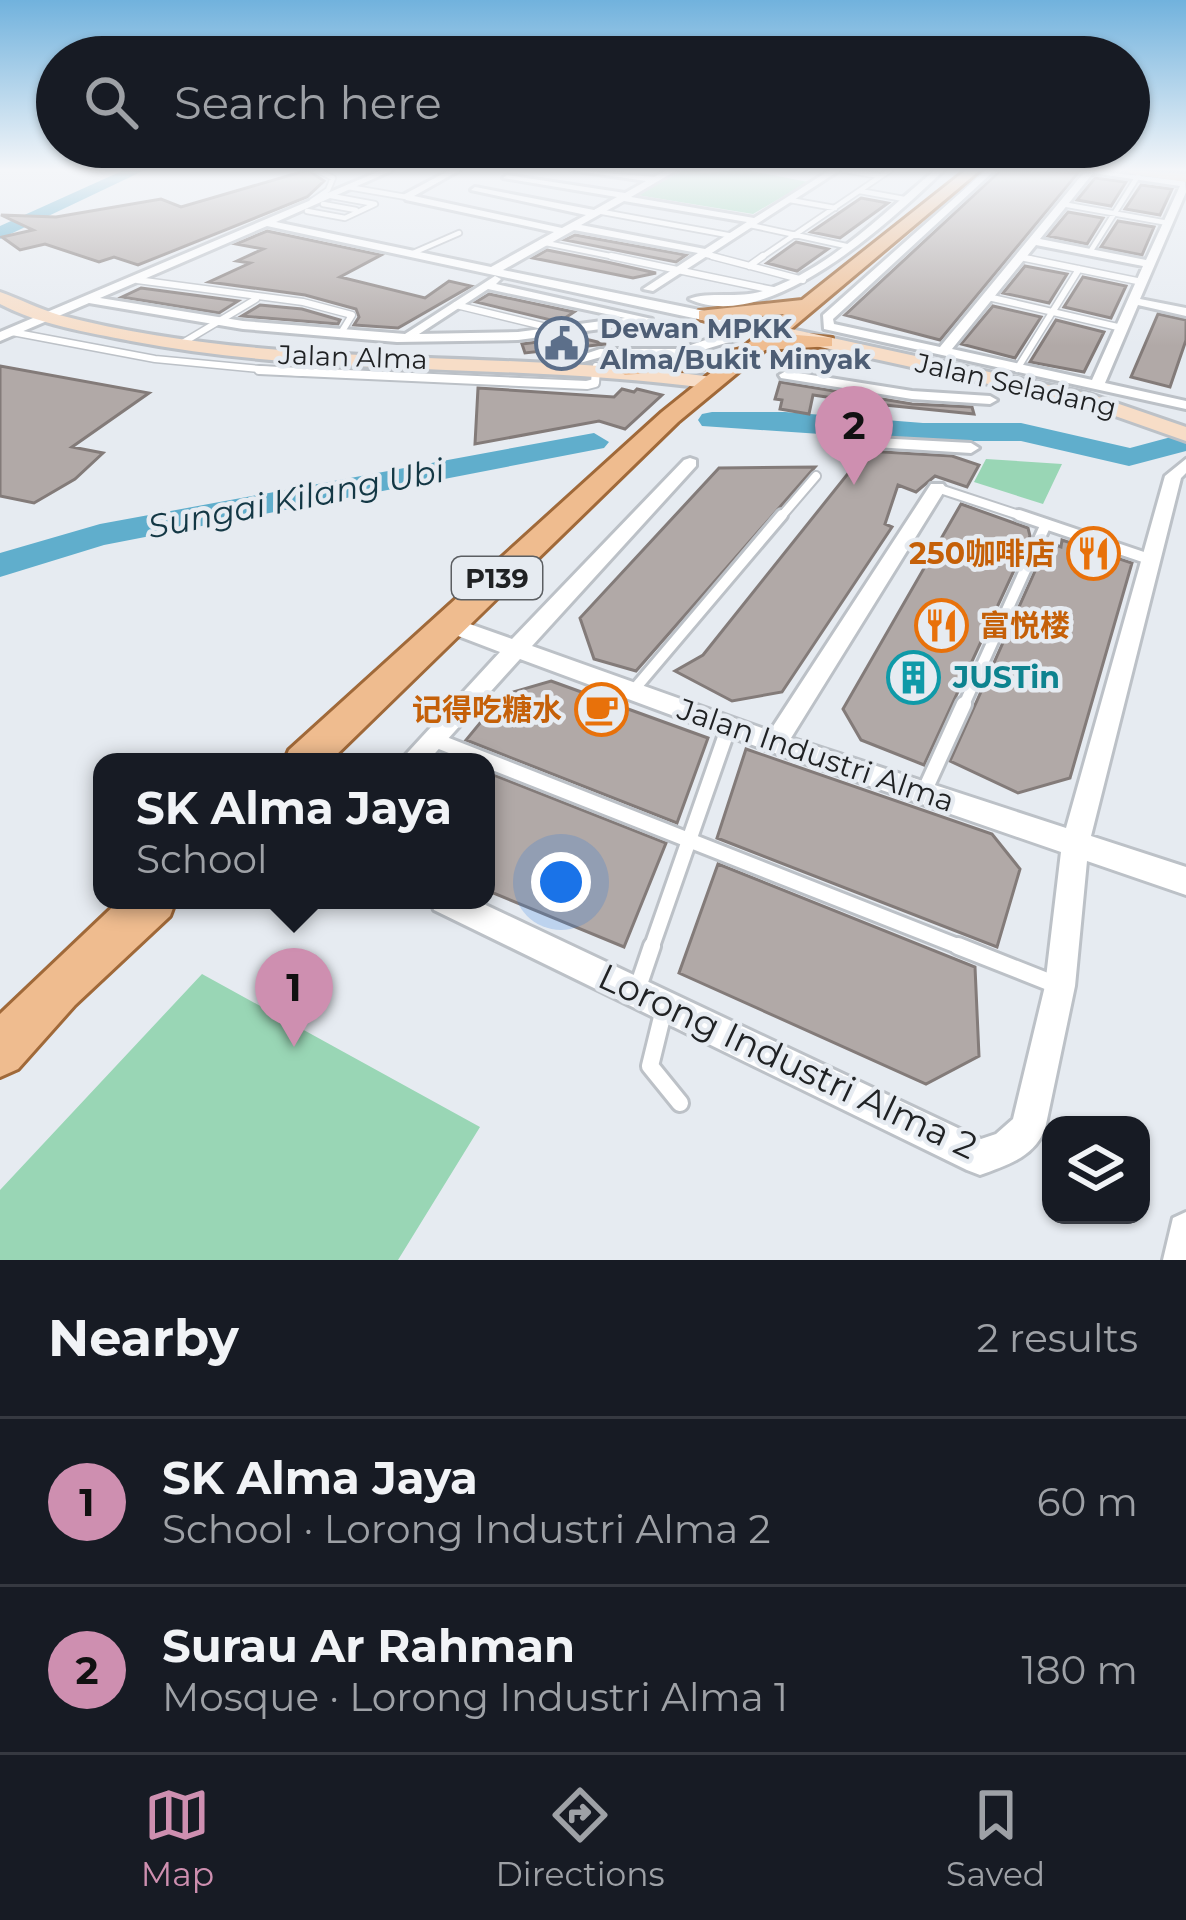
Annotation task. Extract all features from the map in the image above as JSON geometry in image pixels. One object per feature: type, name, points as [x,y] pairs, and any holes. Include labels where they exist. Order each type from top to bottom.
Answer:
[{"type":"main road","name":"P139","points":[[312,753],[670,417],[901,229]]},
{"type":"main road","name":"Jalan Alma","points":[[0,297],[48,317],[179,345],[308,356],[625,368],[712,383]]},
{"type":"main road","points":[[723,319],[808,303]]},
{"type":"main road","points":[[808,303],[800,326],[826,334]]},
{"type":"main road","points":[[723,319],[752,332],[759,343]]},
{"type":"main road","points":[[625,368],[704,364],[759,343],[826,334]]},
{"type":"main road","name":"Jalan Seladang","points":[[826,334],[1048,390],[1186,434]]},
{"type":"main road","points":[[625,368],[665,389],[673,401],[670,417]]},
{"type":"main road","points":[[0,1051],[58,988],[144,909]]},
{"type":"street","points":[[6,335],[255,229]]},
{"type":"street","points":[[296,229],[723,319],[736,331],[705,348],[650,355],[600,353],[562,364]]},
{"type":"street","points":[[410,335],[566,229],[705,253]]},
{"type":"street","points":[[649,289],[744,229]]},
{"type":"street","points":[[582,274],[730,303],[803,280],[867,229]]},
{"type":"street","points":[[916,229],[925,230]]},
{"type":"street","points":[[942,353],[1043,229]]},
{"type":"street","points":[[1101,387],[1166,229]]},
{"type":"street","points":[[925,230],[827,318],[826,334],[942,353],[1186,405]]},
{"type":"street","points":[[1034,241],[1150,265]]},
{"type":"street","points":[[90,300],[215,323],[341,333],[501,337],[646,320],[487,285]]},
{"type":"street","points":[[1134,302],[1186,313]]},
{"type":"street","points":[[786,375],[912,395],[990,400]]},
{"type":"street","points":[[1101,387],[1143,417]]},
{"type":"street","points":[[863,408],[868,437]]},
{"type":"street","points":[[833,441],[868,437],[971,448]]},
{"type":"street","points":[[419,753],[689,463]]},
{"type":"street","name":"Lorong Industri Alma 2","points":[[463,909],[980,1157],[1006,1148],[1028,1130],[1060,986],[1075,845],[1173,476],[1186,464]]},
{"type":"street","points":[[775,743],[937,488]]},
{"type":"street","name":"Jalan Industri Alma","points":[[447,624],[775,743],[1186,880]]},
{"type":"street","points":[[1182,1260],[1186,1231]]},
{"type":"lane","points":[[692,229],[733,236]]},
{"type":"lane","points":[[771,229],[846,246]]},
{"type":"lane","points":[[749,266],[805,229]]},
{"type":"lane","points":[[1090,252],[1105,229]]},
{"type":"lane","points":[[413,253],[459,233]]},
{"type":"lane","points":[[541,242],[773,290]]},
{"type":"lane","points":[[705,253],[803,280]]},
{"type":"lane","points":[[1019,257],[1142,282]]},
{"type":"lane","points":[[1017,369],[1079,269]]},
{"type":"lane","points":[[137,280],[303,302],[352,315],[341,333]]},
{"type":"lane","points":[[988,297],[1122,328]]},
{"type":"lane","points":[[179,345],[256,298]]},
{"type":"lane","points":[[456,305],[559,330]]},
{"type":"lane","points":[[6,335],[105,354],[265,374],[586,385],[595,383],[596,366]]},
{"type":"lane","points":[[632,692],[816,476]]},
{"type":"lane","points":[[937,488],[1150,559]]},
{"type":"lane","points":[[924,792],[1046,524]]},
{"type":"lane","points":[[680,1103],[650,1066],[651,999],[690,841],[729,727]]},
{"type":"lane","points":[[432,739],[467,753]]},
{"type":"lane","points":[[495,764],[1060,986]]},
{"type":"green space","points":[[986,459],[1062,464],[1043,504],[974,482]]},
{"type":"green space","points":[[202,974],[480,1127],[398,1260],[0,1260],[0,1190]]},
{"type":"building","points":[[228,229],[138,265],[114,257],[99,262],[45,244],[20,250],[2,237],[33,230]]},
{"type":"building","points":[[816,229],[853,229],[840,238],[811,232]]},
{"type":"building","points":[[938,229],[1032,229],[940,340],[845,315]]},
{"type":"building","points":[[1054,229],[1096,229],[1087,244],[1048,236]]},
{"type":"building","points":[[1113,229],[1153,229],[1142,255],[1101,247]]},
{"type":"building","points":[[267,231],[381,255],[340,277],[425,298],[449,281],[471,286],[398,328],[354,325],[359,317],[356,309],[305,295],[209,282],[250,263],[237,261],[263,249],[236,244]]},
{"type":"building","points":[[575,235],[686,255],[676,262],[565,240]]},
{"type":"building","points":[[796,242],[828,249],[797,271],[767,263]]},
{"type":"building","points":[[547,250],[656,273],[633,278],[533,258]]},
{"type":"building","points":[[1025,266],[1067,274],[1049,303],[1003,293]]},
{"type":"building","points":[[1083,277],[1126,286],[1111,318],[1064,307]]},
{"type":"building","points":[[141,288],[238,301],[219,313],[122,297]]},
{"type":"building","points":[[489,294],[574,312],[559,322],[476,302]]},
{"type":"building","points":[[260,305],[302,309],[340,320],[338,324],[242,316]]},
{"type":"building","points":[[993,306],[1041,317],[1015,358],[961,344]]},
{"type":"building","points":[[1158,314],[1186,320],[1186,340],[1170,387],[1131,377]]},
{"type":"building","points":[[1056,320],[1104,332],[1084,372],[1030,362]]},
{"type":"building","points":[[577,337],[606,344],[525,353],[522,344]]},
{"type":"building","points":[[0,366],[149,393],[72,447],[103,453],[75,479],[34,503],[0,496]]},
{"type":"building","points":[[780,382],[865,396],[853,401],[813,395],[809,414],[780,409],[782,400],[775,399]]},
{"type":"building","points":[[478,388],[614,397],[622,389],[637,389],[662,395],[625,429],[599,421],[475,444]]},
{"type":"building","points":[[865,396],[972,407],[974,414],[875,404]]},
{"type":"building","points":[[866,451],[952,456],[979,465],[967,487],[935,476],[916,492],[898,485],[885,524],[892,527],[782,692],[732,701],[675,671],[703,655]]},
{"type":"building","points":[[815,467],[636,671],[594,659],[580,618],[719,468]]},
{"type":"building","points":[[961,504],[1028,528],[1030,536],[924,765],[861,740],[843,709]]},
{"type":"building","points":[[1062,540],[1132,563],[1070,778],[1018,793],[950,761],[1048,542],[1061,547]]},
{"type":"building","points":[[551,681],[609,702],[595,718],[617,705],[708,738],[677,823],[466,740],[503,695]]},
{"type":"building","points":[[746,749],[992,834],[1020,869],[997,947],[717,838]]},
{"type":"building","points":[[495,776],[666,843],[624,947],[495,894]]},
{"type":"building","points":[[718,864],[975,967],[979,1056],[926,1084],[679,973]]},
{"type":"waterway","points":[[0,233],[9,229]]},
{"type":"waterway","name":"Sungai Kilang Ubi","points":[[712,420],[785,420],[923,432],[1021,432],[1081,442],[1129,457],[1186,442]]},
{"type":"waterway","name":"Sungai Kilang Ubi","points":[[0,565],[100,535],[594,442]]},
{"type":"place","name":"Dewan MPKK Alma/Bukit Minyak","points":[[561,344]]},
{"type":"place","name":"Surau Ar Rahman","points":[[854,485]]},
{"type":"place","name":"250咖啡店","points":[[1094,553]]},
{"type":"place","name":"富悦楼","points":[[941,625]]},
{"type":"place","name":"JUSTin","points":[[914,677]]},
{"type":"place","name":"记得吃糖水","points":[[601,709]]},
{"type":"place","name":"SK Alma Jaya","points":[[294,1047]]}]
